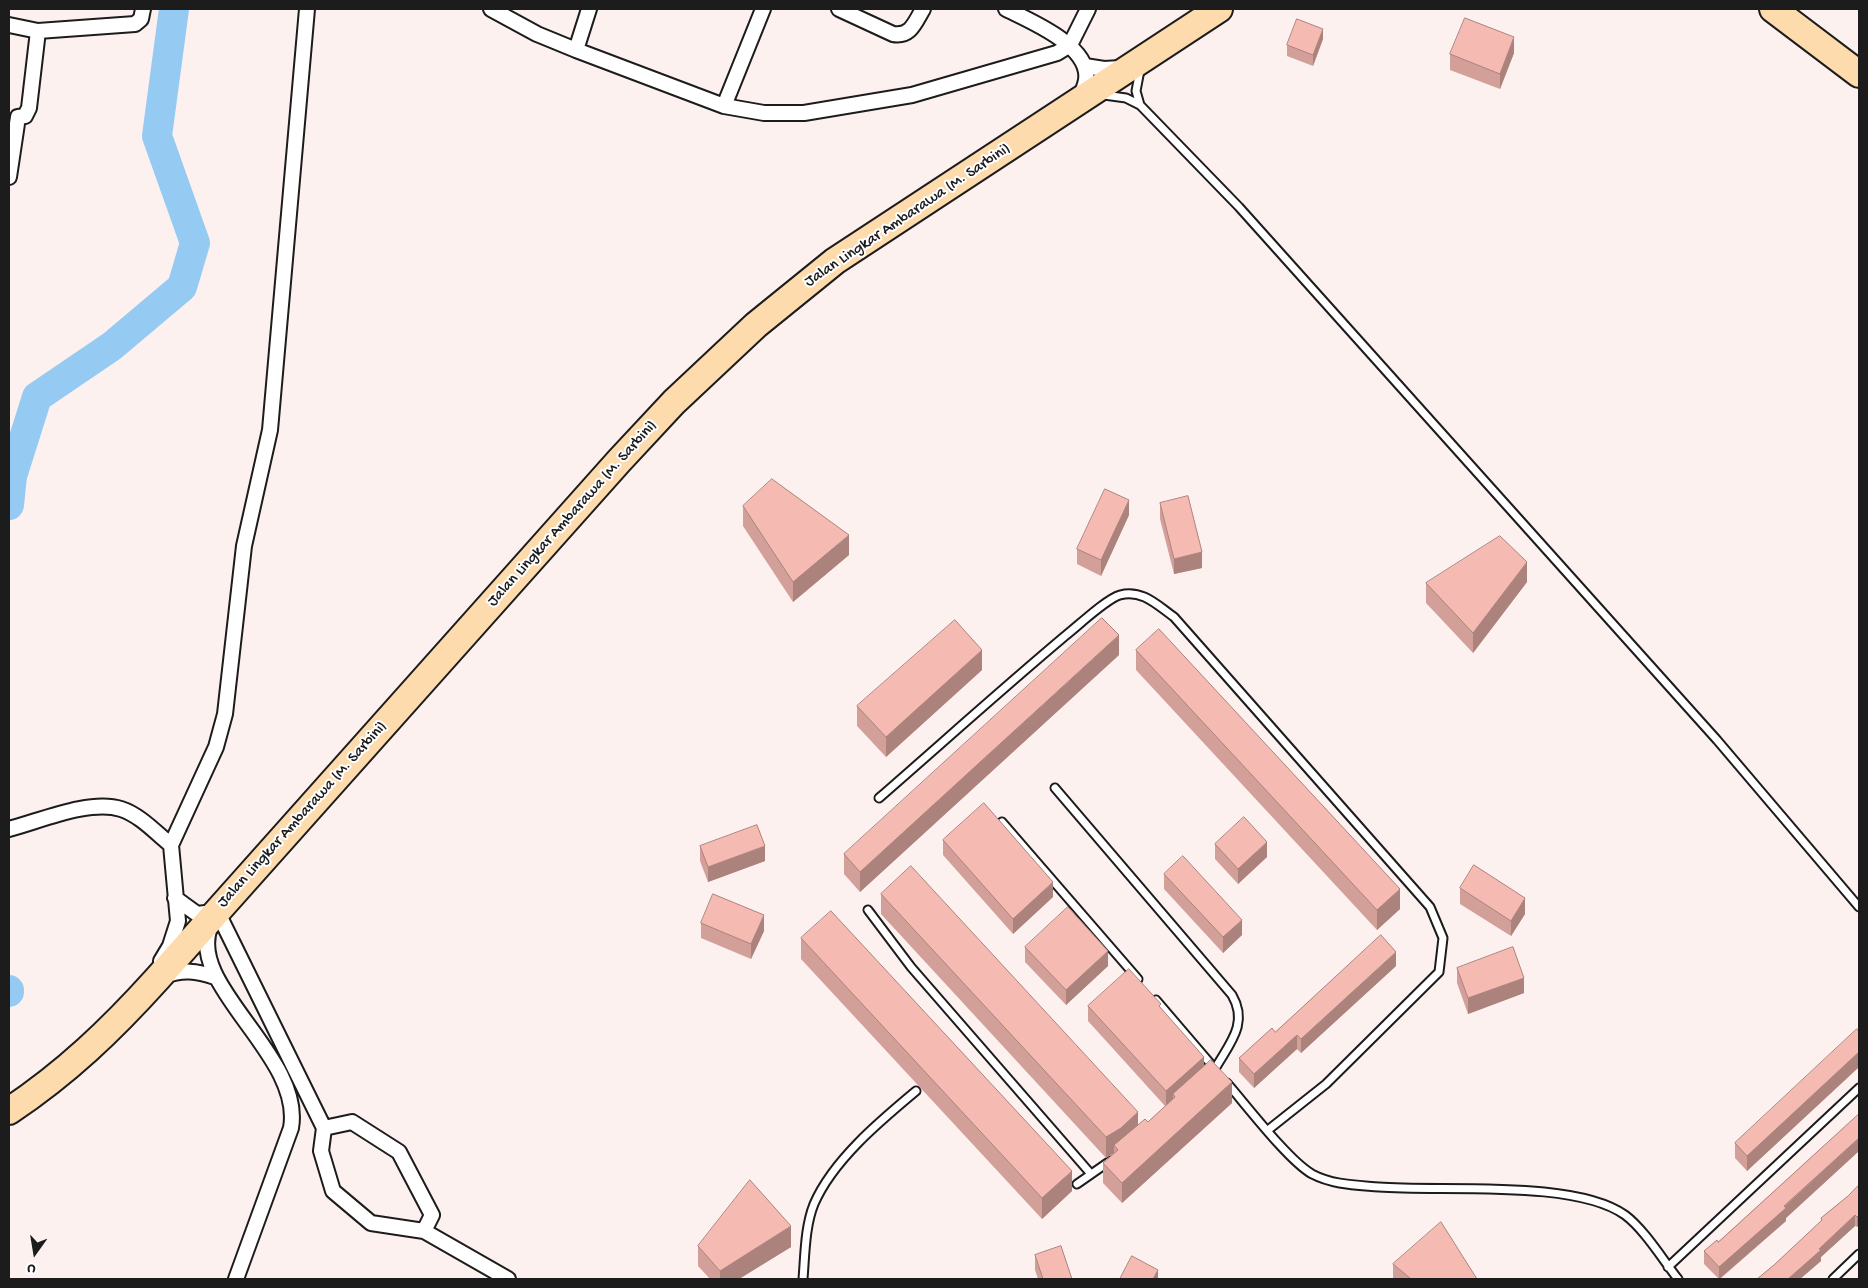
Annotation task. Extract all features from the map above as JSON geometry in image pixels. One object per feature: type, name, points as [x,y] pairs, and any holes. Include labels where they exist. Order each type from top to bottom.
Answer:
[{"type":"highway","name":"Jalan Lingkar Ambarawa (M. Sarbini)","points":[[9,1111],[38,1091],[100,1040],[149,988],[674,402],[756,325],[835,261],[1219,9]]},
{"type":"highway","points":[[1773,9],[1859,74]]},
{"type":"street","points":[[9,25],[38,32],[135,24],[141,19],[143,9]]},
{"type":"street","points":[[149,988],[173,938],[178,921],[171,845],[216,747],[225,714],[244,546],[270,430],[308,9]]},
{"type":"street","points":[[490,9],[536,34],[576,50],[724,106],[764,113],[804,113],[912,95],[1057,53],[1070,45],[1088,9]]},
{"type":"street","points":[[576,50],[589,9]]},
{"type":"street","points":[[724,106],[763,9]]},
{"type":"street","points":[[840,9],[893,34],[902,36],[909,32],[923,9]]},
{"type":"street","points":[[1006,9],[1038,25],[1070,45],[1085,66],[1087,79],[1083,98]]},
{"type":"street","points":[[9,177],[13,117],[25,116],[29,108],[38,32]]},
{"type":"street","points":[[1085,66],[1115,70],[1138,62]]},
{"type":"street","points":[[9,829],[85,808],[104,806],[121,809],[135,816],[171,845]]},
{"type":"street","points":[[175,898],[197,914],[217,911]]},
{"type":"street","points":[[217,911],[208,933],[206,947],[214,977],[248,1023],[281,1076],[292,1107],[291,1128],[236,1279]]},
{"type":"street","points":[[217,911],[324,1128],[321,1151],[333,1191],[371,1223],[424,1231],[508,1279]]},
{"type":"street","points":[[149,988],[171,973],[199,971],[214,977]]},
{"type":"street","points":[[324,1128],[352,1122],[399,1152],[432,1215],[424,1231]]},
{"type":"lane","points":[[1138,62],[1137,83],[1140,105]]},
{"type":"lane","points":[[1083,98],[1111,94],[1126,98],[1140,105],[1272,244],[1717,740],[1859,907]]},
{"type":"lane","points":[[879,798],[998,692],[1095,612],[1118,596],[1134,594],[1147,597],[1174,617],[1430,907],[1443,938],[1439,972],[1326,1084],[1268,1130]]},
{"type":"lane","points":[[1055,788],[1232,995],[1239,1007],[1239,1022],[1235,1036],[1215,1069],[1208,1075]]},
{"type":"lane","points":[[1002,822],[1143,985]]},
{"type":"lane","points":[[868,910],[911,967],[1091,1174]]},
{"type":"lane","points":[[1149,993],[1268,1130],[1311,1173],[1331,1182],[1394,1188],[1509,1190],[1566,1195],[1609,1206],[1626,1216],[1635,1225],[1678,1279]]},
{"type":"lane","points":[[1668,1266],[1859,1088]]},
{"type":"lane","points":[[803,1279],[808,1228],[814,1204],[828,1178],[878,1123],[916,1091]]},
{"type":"lane","points":[[1077,1184],[1116,1158]]},
{"type":"lane","points":[[1833,1279],[1859,1254]]},
{"type":"building","points":[[1465,18],[1514,37],[1500,74],[1450,54]]},
{"type":"building","points":[[1297,19],[1323,29],[1313,55],[1287,45]]},
{"type":"building","points":[[772,479],[849,535],[793,582],[743,506]]},
{"type":"building","points":[[1105,489],[1129,500],[1101,560],[1077,549]]},
{"type":"building","points":[[1188,496],[1202,552],[1174,559],[1160,503]]},
{"type":"building","points":[[1500,536],[1527,562],[1473,633],[1426,583]]},
{"type":"building","points":[[1102,618],[1119,635],[860,872],[844,854]]},
{"type":"building","points":[[955,620],[982,650],[886,737],[857,706]]},
{"type":"building","points":[[1159,629],[1400,889],[1377,910],[1136,650]]},
{"type":"building","points":[[984,803],[1053,882],[1013,919],[943,840]]},
{"type":"building","points":[[1244,817],[1267,842],[1238,869],[1215,844]]},
{"type":"building","points":[[757,825],[765,846],[708,867],[700,846]]},
{"type":"building","points":[[1183,856],[1242,920],[1223,937],[1164,874]]},
{"type":"building","points":[[1474,865],[1525,898],[1511,921],[1460,888]]},
{"type":"building","points":[[911,866],[1138,1112],[1121,1128],[1106,1137],[881,894]]},
{"type":"building","points":[[713,894],[764,915],[751,944],[701,923]]},
{"type":"building","points":[[1068,907],[1108,951],[1066,990],[1025,947]]},
{"type":"building","points":[[831,911],[1072,1171],[1042,1198],[801,938]]},
{"type":"building","points":[[1381,935],[1396,952],[1301,1039],[1297,1035],[1254,1074],[1239,1058],[1272,1028],[1275,1032]]},
{"type":"building","points":[[1513,947],[1524,978],[1468,998],[1457,968]]},
{"type":"building","points":[[1129,969],[1161,1004],[1159,1006],[1204,1057],[1166,1091],[1088,1006]]},
{"type":"building","points":[[1857,1029],[1859,1032],[1859,1052],[1747,1156],[1735,1143]]},
{"type":"building","points":[[1211,1060],[1232,1082],[1122,1183],[1103,1163],[1118,1150],[1114,1145],[1145,1119],[1148,1122],[1175,1097],[1173,1094]]},
{"type":"building","points":[[1859,1114],[1859,1138],[1784,1206],[1786,1208],[1719,1267],[1704,1251],[1717,1240],[1718,1242]]},
{"type":"building","points":[[750,1180],[791,1226],[720,1271],[698,1246]]},
{"type":"building","points":[[1859,1185],[1859,1215],[1857,1217],[1855,1215],[1819,1249],[1821,1250],[1788,1279],[1757,1279],[1822,1220],[1821,1218]]},
{"type":"building","points":[[1441,1222],[1477,1279],[1411,1279],[1393,1264]]},
{"type":"building","points":[[1061,1246],[1072,1279],[1043,1279],[1035,1255]]},
{"type":"building","points":[[1132,1256],[1158,1270],[1153,1279],[1120,1279]]},
{"type":"waterway","points":[[9,505],[12,476],[37,397],[112,346],[182,287],[195,243],[157,136],[174,9]]}]
